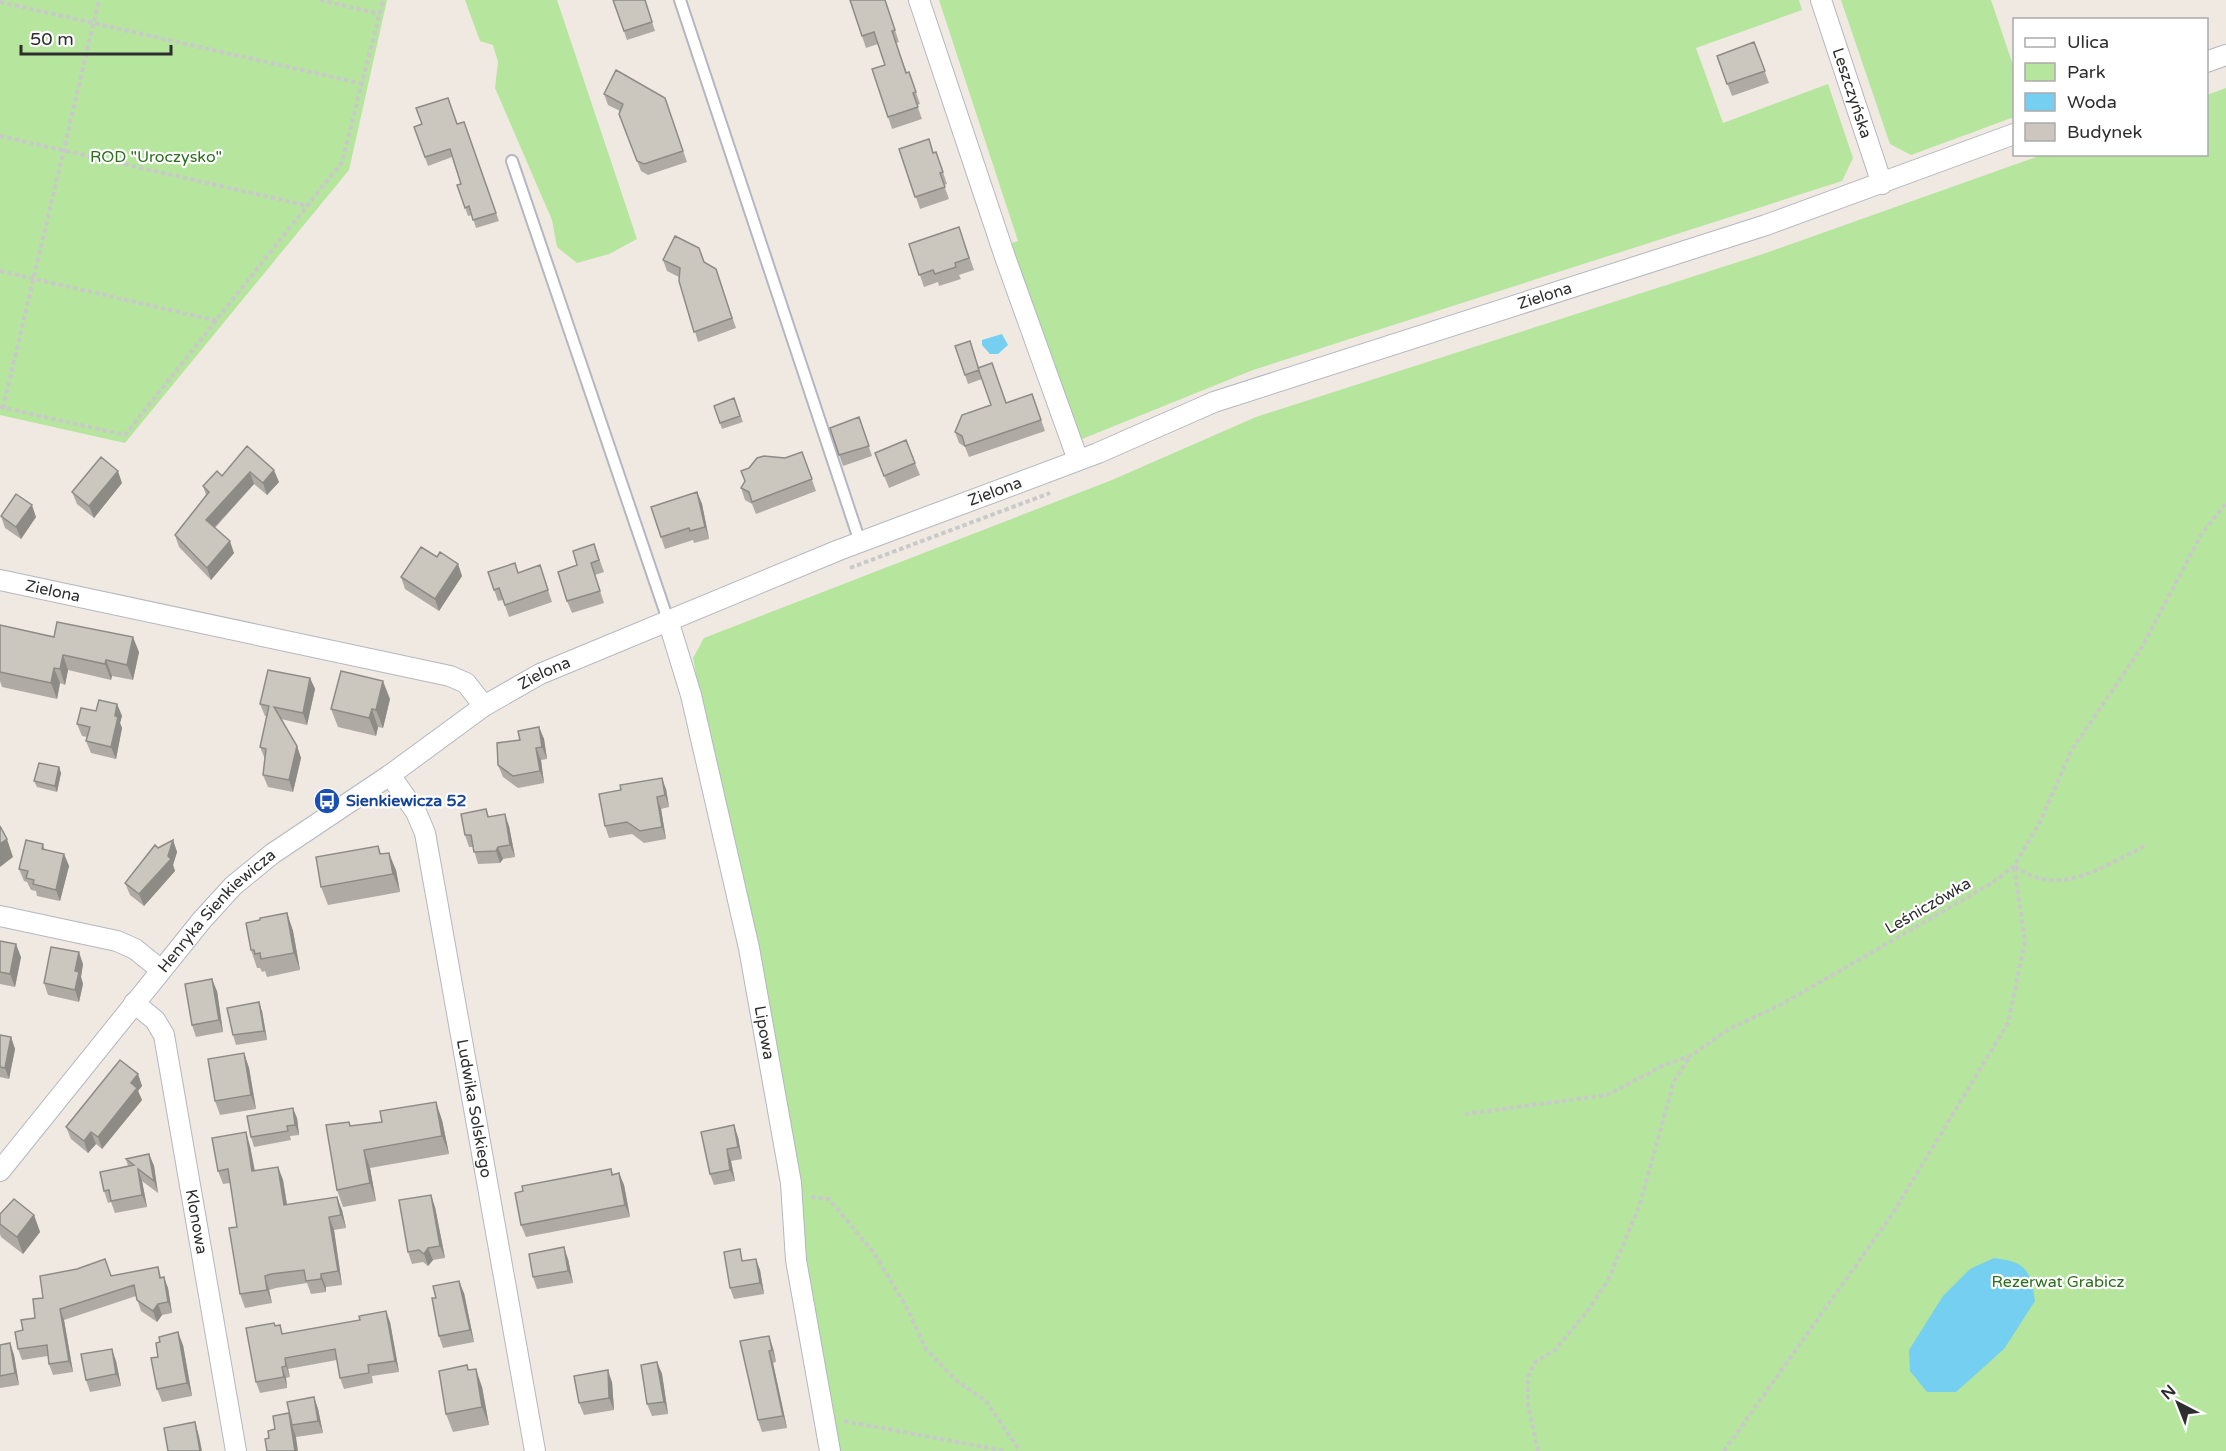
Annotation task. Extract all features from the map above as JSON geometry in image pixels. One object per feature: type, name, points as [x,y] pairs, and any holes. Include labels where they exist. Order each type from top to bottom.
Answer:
[{"type":"street","points":[[919,0],[1005,257],[1078,460]]},
{"type":"street","name":"Leszczyńska","points":[[1821,0],[1882,184]]},
{"type":"street","points":[[2208,61],[2226,55]]},
{"type":"street","name":"Zielona","points":[[0,580],[450,676],[466,682],[484,706],[540,674],[668,620],[860,542],[1078,460],[1214,402],[1766,225],[2013,134]]},
{"type":"street","name":"Lipowa","points":[[668,620],[692,695],[749,948],[791,1183],[796,1260],[830,1451]]},
{"type":"street","name":"Henryka Sienkiewicza","points":[[0,1171],[216,903],[250,871],[390,775],[484,706]]},
{"type":"street","name":"Ludwika Solskiego","points":[[390,775],[409,800],[425,833],[535,1451]]},
{"type":"street","points":[[0,916],[117,941],[135,949],[161,970]]},
{"type":"street","name":"Klonowa","points":[[134,1003],[154,1020],[164,1035],[236,1451]]},
{"type":"lane","points":[[680,0],[860,542]]},
{"type":"lane","points":[[512,161],[668,620]]},
{"type":"path","points":[[99,0],[35,279],[2,408],[125,435],[309,207],[342,162],[364,84],[383,0]]},
{"type":"path","points":[[320,0],[380,14]]},
{"type":"path","points":[[0,2],[364,84]]},
{"type":"path","points":[[0,136],[309,207]]},
{"type":"path","points":[[0,271],[218,321]]},
{"type":"path","points":[[846,568],[868,563],[1046,496],[1055,490]]},
{"type":"path","name":"Leśniczówka","points":[[1465,1114],[1607,1095],[1662,1066],[1692,1055],[1729,1029],[1782,1004],[1992,884],[2014,866],[2040,822],[2071,751],[2142,647],[2200,535],[2226,503]]},
{"type":"path","points":[[2014,866],[2028,877],[2047,881],[2072,880],[2147,845]]},
{"type":"path","points":[[1724,1451],[1893,1213],[2008,1023],[2025,942],[2014,866]]},
{"type":"path","points":[[1538,1451],[1528,1405],[1528,1377],[1535,1362],[1555,1350],[1608,1280],[1639,1207],[1674,1081],[1692,1055]]},
{"type":"path","points":[[791,1183],[810,1197],[829,1199],[837,1206],[869,1246],[891,1279],[926,1349],[957,1381],[986,1401],[1020,1451]]},
{"type":"path","points":[[824,1417],[1006,1451]]},
{"type":"green space","name":"ROD \"Uroczysko\"","points":[[0,0],[387,0],[349,170],[125,443],[0,415]]},
{"type":"green space","points":[[465,0],[557,0],[637,239],[609,254],[577,263],[557,247],[552,220],[495,88],[498,62],[493,45],[480,41]]},
{"type":"green space","points":[[939,0],[1799,0],[1802,10],[1696,48],[1723,123],[1828,84],[1853,158],[1842,181],[1253,370],[1077,441],[1009,244],[1018,241]]},
{"type":"green space","points":[[1841,0],[1991,0],[2013,65],[2013,117],[1911,155],[1890,144]]},
{"type":"green space","name":"Rezerwat Grabicz","points":[[2226,88],[2226,1451],[840,1451],[693,658],[704,638],[1112,480],[1256,417],[1763,254],[2039,156],[2208,156],[2208,95]]},
{"type":"water","points":[[1002,334],[1008,345],[998,354],[990,354],[982,345],[982,340]]},
{"type":"water","points":[[1994,1258],[2014,1262],[2025,1269],[2029,1275],[2035,1301],[2004,1349],[1956,1392],[1927,1392],[1910,1371],[1909,1350],[1943,1296],[1970,1269]]},
{"type":"building","points":[[613,0],[645,0],[652,22],[624,31]]},
{"type":"building","points":[[850,0],[885,0],[895,30],[892,31],[906,73],[909,72],[916,92],[913,93],[918,107],[888,117],[872,69],[885,65],[874,32],[862,36]]},
{"type":"building","points":[[1754,42],[1765,71],[1727,84],[1717,56]]},
{"type":"building","points":[[616,70],[665,98],[683,151],[644,164],[637,161],[619,114],[623,104],[604,94]]},
{"type":"building","points":[[448,98],[457,124],[464,122],[496,213],[473,220],[469,206],[465,208],[457,185],[461,184],[450,149],[425,157],[414,127],[422,124],[416,108]]},
{"type":"building","points":[[929,139],[943,172],[940,173],[945,187],[915,197],[899,149]]},
{"type":"building","points":[[959,227],[969,258],[955,263],[956,267],[935,274],[933,270],[919,275],[909,244]]},
{"type":"building","points":[[675,236],[699,248],[704,262],[716,269],[732,318],[694,332],[679,281],[680,268],[663,260]]},
{"type":"building","points":[[970,341],[979,370],[965,375],[955,346]]},
{"type":"building","points":[[992,363],[1006,403],[1032,394],[1041,420],[965,446],[962,436],[955,432],[962,415],[991,405],[978,368]]},
{"type":"building","points":[[734,398],[740,416],[720,423],[714,406]]},
{"type":"building","points":[[859,417],[869,446],[839,455],[830,428]]},
{"type":"building","points":[[906,440],[915,463],[884,476],[875,453]]},
{"type":"building","points":[[247,446],[274,470],[263,483],[250,472],[206,520],[230,541],[207,568],[175,535],[209,492],[203,486],[217,471],[222,476]]},
{"type":"building","points":[[802,452],[812,479],[752,502],[749,492],[741,488],[745,481],[741,471],[749,468],[757,458],[764,456],[785,458]]},
{"type":"building","points":[[101,457],[118,471],[89,506],[72,492]]},
{"type":"building","points":[[697,492],[705,527],[690,531],[689,528],[661,537],[651,507]]},
{"type":"building","points":[[16,494],[32,505],[16,527],[1,516]]},
{"type":"building","points":[[594,544],[599,560],[591,563],[600,591],[567,601],[558,572],[577,565],[573,551]]},
{"type":"building","points":[[421,547],[437,557],[440,552],[458,564],[435,599],[401,577]]},
{"type":"building","points":[[515,563],[518,573],[540,565],[548,590],[505,605],[499,588],[494,590],[488,572]]},
{"type":"building","points":[[57,622],[133,637],[127,665],[106,660],[105,664],[63,655],[60,669],[54,668],[51,683],[0,672],[0,625],[54,637]]},
{"type":"building","points":[[268,670],[310,678],[303,713],[274,707],[297,746],[289,780],[263,775],[266,749],[260,747],[269,706],[260,704]]},
{"type":"building","points":[[341,671],[383,681],[376,710],[372,709],[369,718],[331,709]]},
{"type":"building","points":[[99,700],[117,704],[115,716],[118,717],[111,747],[86,741],[90,727],[77,724],[81,708],[96,711]]},
{"type":"building","points":[[539,727],[542,747],[536,748],[540,771],[513,776],[498,765],[497,743],[520,740],[518,731]]},
{"type":"building","points":[[39,763],[59,767],[55,786],[34,781]]},
{"type":"building","points":[[662,778],[665,795],[657,797],[662,827],[640,831],[627,822],[605,826],[599,794],[621,790],[620,785]]},
{"type":"building","points":[[486,809],[488,817],[505,814],[510,845],[498,847],[496,851],[474,852],[471,835],[465,835],[461,814]]},
{"type":"building","points":[[0,826],[7,839],[0,844]]},
{"type":"building","points":[[26,840],[43,844],[42,849],[64,854],[56,890],[33,884],[34,880],[26,878],[28,871],[19,869]]},
{"type":"building","points":[[173,840],[168,856],[171,859],[139,894],[125,883],[155,845],[158,848]]},
{"type":"building","points":[[378,846],[380,854],[389,853],[393,874],[321,887],[316,857]]},
{"type":"building","points":[[287,913],[294,953],[261,959],[260,953],[255,954],[254,950],[251,950],[246,923]]},
{"type":"building","points":[[0,941],[16,944],[10,974],[0,972]]},
{"type":"building","points":[[51,947],[79,952],[75,971],[79,972],[75,990],[44,983]]},
{"type":"building","points":[[212,979],[219,1020],[192,1025],[185,984]]},
{"type":"building","points":[[259,1002],[264,1031],[233,1035],[227,1008]]},
{"type":"building","points":[[0,1035],[11,1037],[5,1068],[0,1067]]},
{"type":"building","points":[[244,1053],[251,1095],[215,1101],[208,1059]]},
{"type":"building","points":[[120,1060],[138,1074],[131,1083],[137,1088],[98,1137],[91,1132],[84,1141],[66,1127]]},
{"type":"building","points":[[436,1102],[442,1136],[364,1150],[370,1183],[337,1190],[326,1125],[349,1122],[350,1126],[382,1122],[380,1111]]},
{"type":"building","points":[[293,1108],[295,1125],[287,1126],[288,1131],[251,1137],[247,1116]]},
{"type":"building","points":[[734,1125],[738,1147],[727,1149],[730,1170],[710,1174],[701,1132]]},
{"type":"building","points":[[246,1132],[252,1171],[278,1167],[284,1205],[337,1197],[341,1215],[329,1217],[338,1271],[321,1274],[321,1279],[306,1281],[304,1270],[271,1274],[265,1276],[267,1290],[240,1294],[229,1228],[237,1227],[228,1169],[218,1171],[212,1138]]},
{"type":"building","points":[[149,1154],[154,1181],[138,1169],[142,1195],[111,1201],[109,1190],[104,1191],[100,1172],[134,1165],[126,1159]]},
{"type":"building","points":[[611,1169],[612,1175],[619,1173],[625,1205],[521,1225],[515,1193],[523,1191],[522,1186]]},
{"type":"building","points":[[431,1195],[440,1246],[428,1248],[424,1254],[419,1250],[408,1252],[399,1200]]},
{"type":"building","points":[[14,1199],[34,1215],[17,1237],[0,1224],[0,1214]]},
{"type":"building","points":[[564,1247],[568,1271],[533,1277],[529,1254]]},
{"type":"building","points":[[740,1249],[742,1261],[756,1259],[760,1283],[730,1288],[724,1252]]},
{"type":"building","points":[[105,1259],[111,1276],[158,1267],[160,1278],[164,1277],[168,1302],[158,1304],[153,1311],[137,1300],[134,1285],[60,1309],[69,1361],[49,1364],[47,1345],[18,1349],[15,1332],[23,1330],[21,1320],[35,1318],[33,1299],[43,1298],[40,1276],[77,1269]]},
{"type":"building","points":[[459,1281],[470,1330],[439,1336],[432,1298],[436,1298],[433,1286]]},
{"type":"building","points":[[386,1311],[395,1361],[368,1365],[369,1373],[340,1378],[335,1349],[285,1358],[286,1366],[282,1367],[284,1377],[256,1382],[246,1328],[274,1323],[275,1326],[280,1325],[282,1334],[360,1320],[359,1316]]},
{"type":"building","points":[[178,1332],[187,1383],[157,1389],[151,1358],[158,1357],[156,1343],[160,1342],[159,1337]]},
{"type":"building","points":[[769,1336],[772,1350],[769,1351],[783,1416],[758,1420],[740,1341]]},
{"type":"building","points":[[10,1343],[15,1373],[0,1376],[0,1345]]},
{"type":"building","points":[[112,1349],[116,1374],[86,1380],[81,1354]]},
{"type":"building","points":[[657,1362],[664,1402],[647,1404],[641,1365]]},
{"type":"building","points":[[467,1365],[468,1370],[476,1369],[482,1407],[446,1414],[439,1371]]},
{"type":"building","points":[[608,1370],[609,1398],[579,1403],[574,1376]]},
{"type":"building","points":[[314,1397],[318,1421],[292,1425],[287,1402]]},
{"type":"building","points":[[289,1413],[295,1451],[267,1451],[265,1439],[269,1438],[268,1431],[275,1429],[273,1416]]},
{"type":"building","points":[[195,1422],[200,1451],[168,1451],[164,1428]]},
{"type":"place","name":"Sienkiewicza 52","points":[[327,801]]}]
